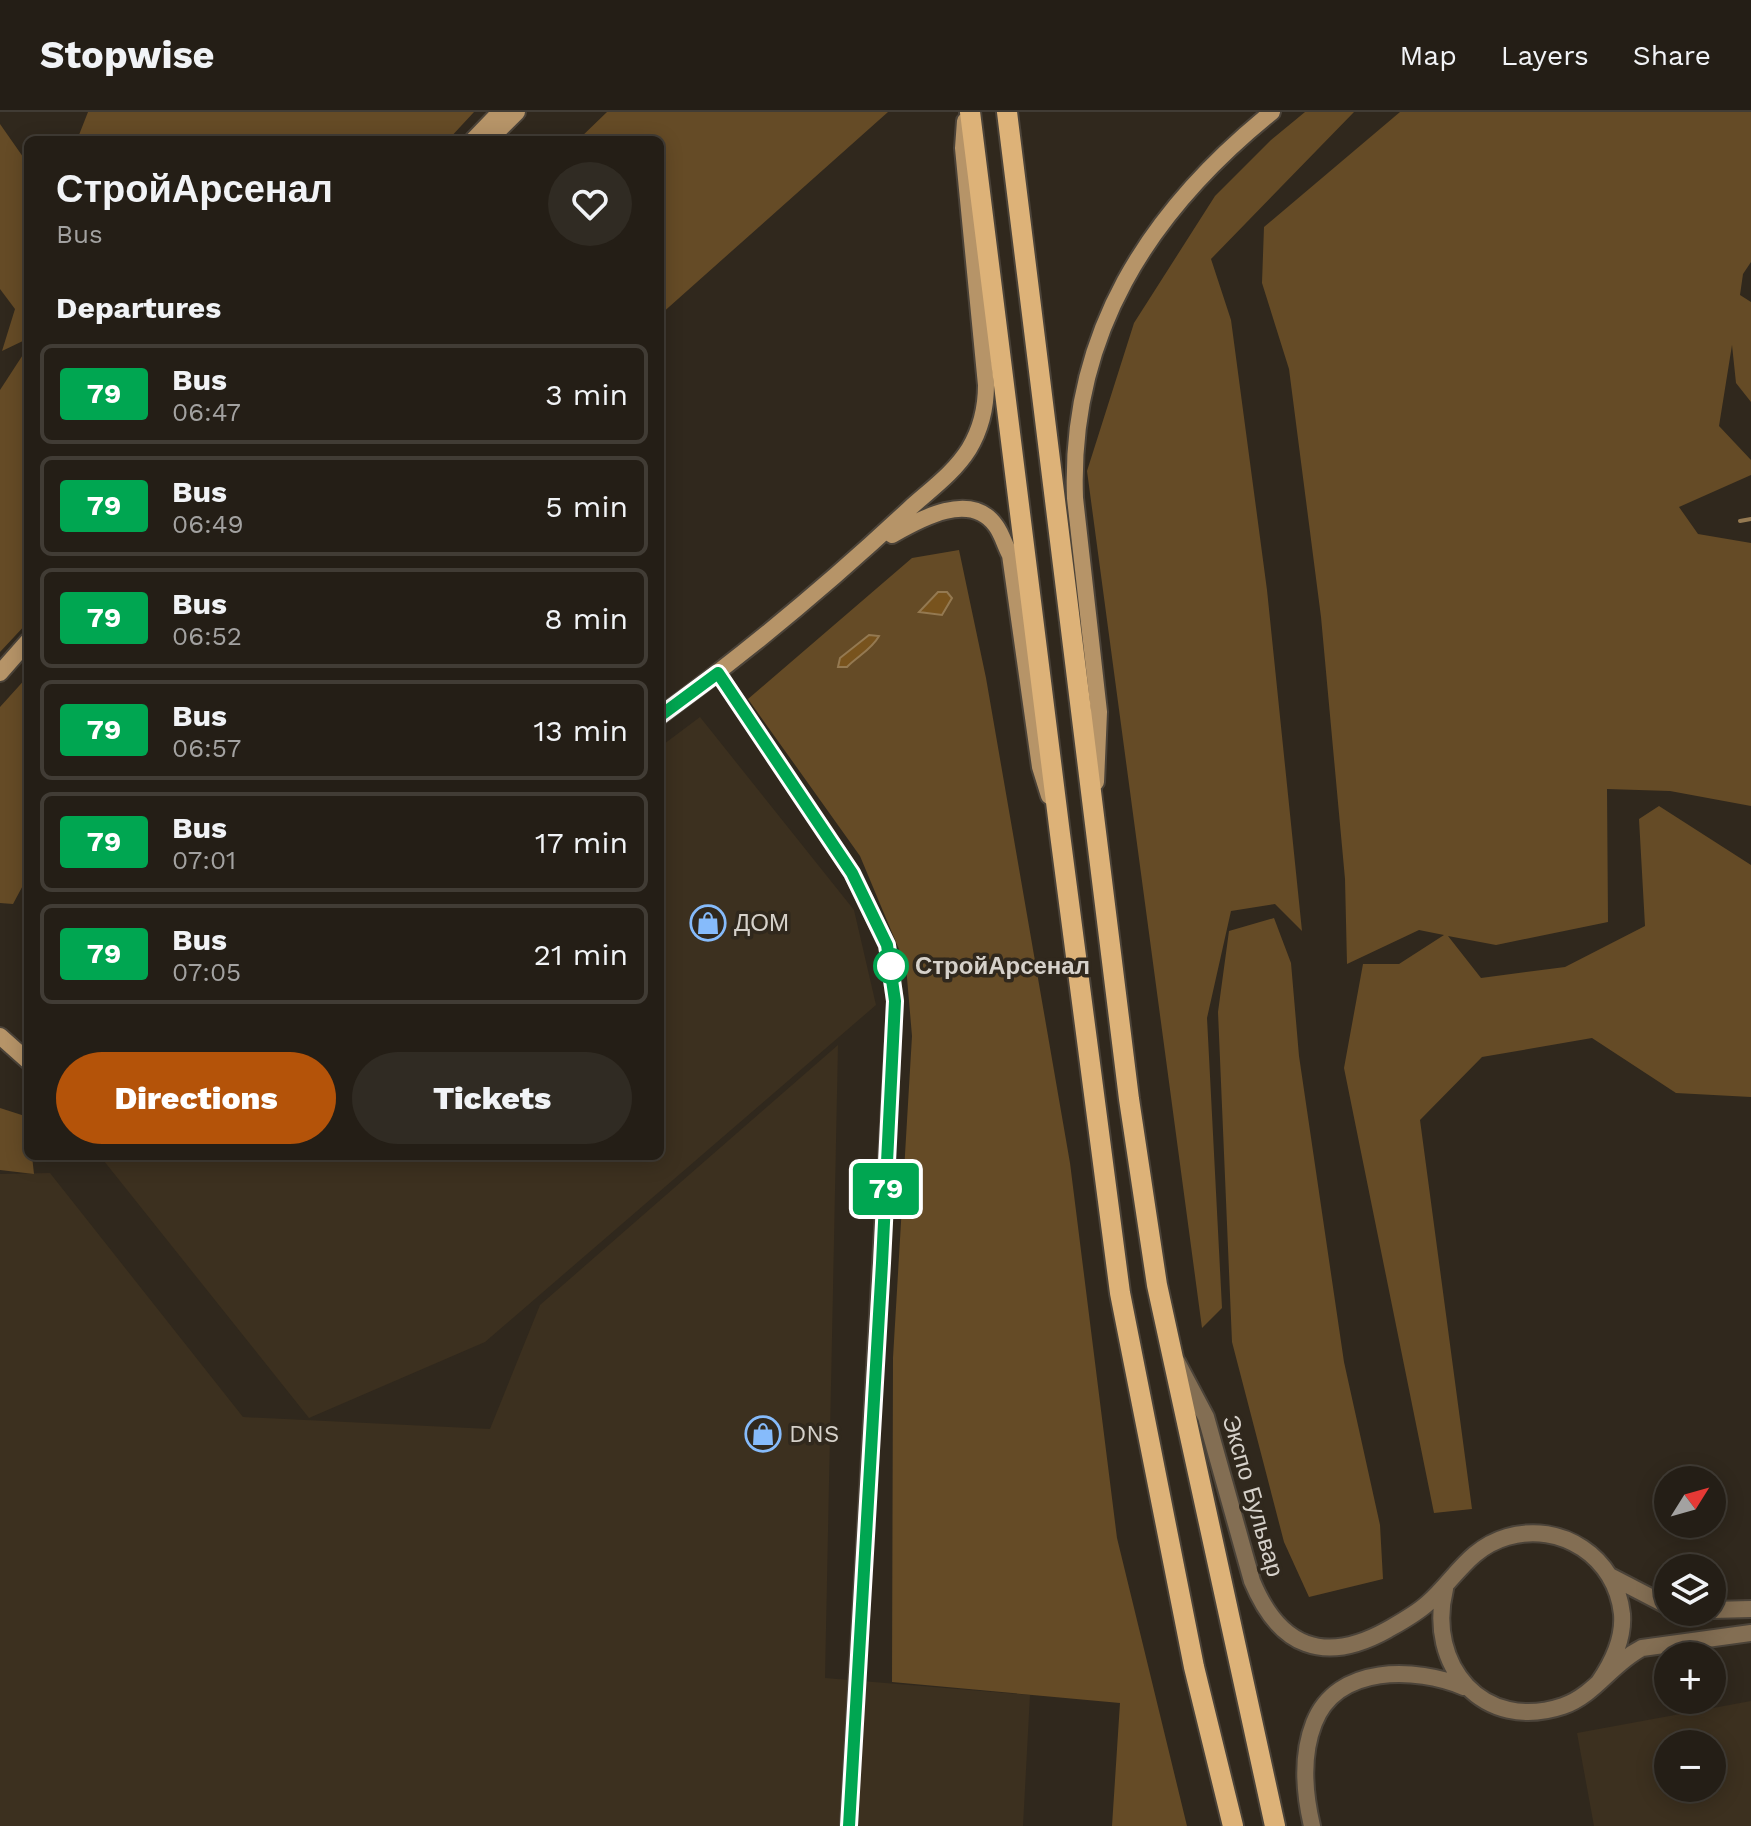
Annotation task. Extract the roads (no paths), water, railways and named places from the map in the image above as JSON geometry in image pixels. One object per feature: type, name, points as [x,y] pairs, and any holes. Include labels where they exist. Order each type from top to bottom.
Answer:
[{"type":"main road","points":[[477,136],[500,112]]},
{"type":"main road","points":[[493,136],[517,112]]},
{"type":"main road","points":[[664,713],[718,673],[870,548],[955,468],[968,451],[983,417],[986,385],[963,148],[968,112]]},
{"type":"main road","points":[[968,112],[1120,1293],[1191,1652],[1233,1826]]},
{"type":"main road","points":[[1007,112],[1129,1099],[1166,1336],[1275,1826]]},
{"type":"main road","points":[[1095,812],[1099,712],[1074,468],[1080,404],[1087,372],[1115,297],[1148,241],[1216,161],[1272,112]]},
{"type":"main road","points":[[870,548],[914,522],[951,509],[976,510],[995,524],[1010,555],[1040,767],[1060,834]]},
{"type":"main road","points":[[0,673],[24,646]]},
{"type":"main road","points":[[0,1036],[24,1057]]},
{"type":"street","points":[[718,673],[852,873],[887,945],[892,968],[895,1001],[884,1233],[848,1826]]},
{"type":"street","name":"Экспо Бульвар","points":[[1166,1336],[1206,1417],[1259,1599],[1281,1629],[1316,1646],[1352,1646],[1426,1606],[1477,1551],[1507,1537],[1534,1532],[1561,1537],[1578,1545],[1600,1561],[1609,1575],[1619,1600],[1621,1630],[1618,1645],[1599,1682]]},
{"type":"street","name":"Экспо Бульвар","points":[[1609,1575],[1654,1599]]},
{"type":"street","points":[[1445,1588],[1440,1608],[1444,1648],[1454,1670],[1469,1689]]},
{"type":"street","points":[[1726,1610],[1751,1609]]},
{"type":"street","name":"Экспо Бульвар","points":[[1312,1826],[1305,1759],[1315,1721],[1341,1690],[1374,1675],[1403,1673],[1443,1679],[1469,1689],[1492,1704],[1529,1712],[1565,1705],[1584,1696],[1630,1654],[1642,1648],[1751,1633]]},
{"type":"waterway","points":[[1740,521],[1751,519]]},
{"type":"place","name":"ДОМ","points":[[708,923]]},
{"type":"place","name":"СтройАрсенал","points":[[891,966]]},
{"type":"place","name":"DNS","points":[[763,1434]]}]
